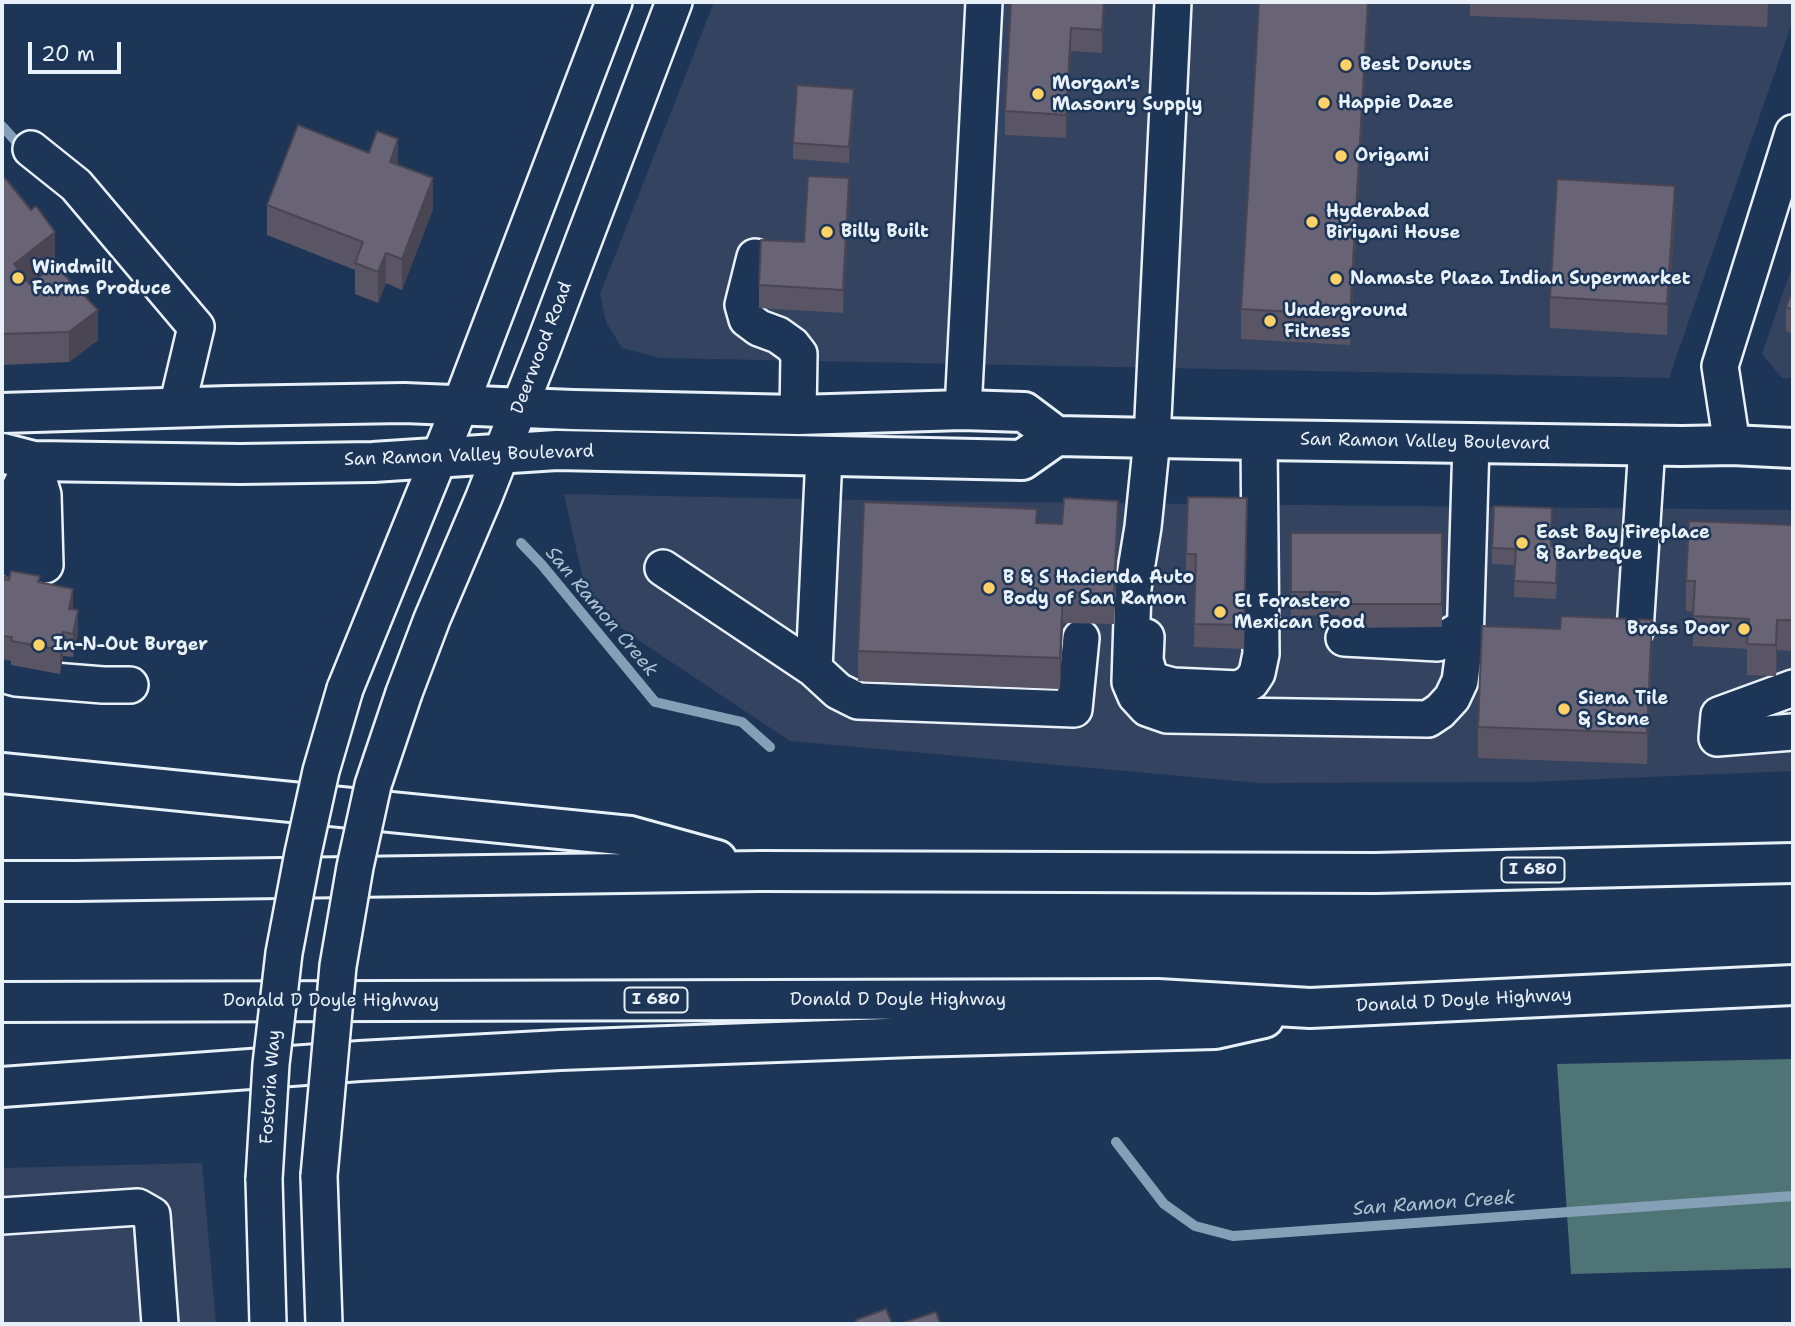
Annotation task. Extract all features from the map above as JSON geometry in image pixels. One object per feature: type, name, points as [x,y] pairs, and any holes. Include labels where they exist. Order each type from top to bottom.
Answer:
[{"type":"main road","points":[[2,413],[404,403],[518,409],[798,415],[964,410],[1024,412],[1056,436]]},
{"type":"main road","points":[[18,457],[37,438],[48,434],[134,429],[177,407]]},
{"type":"main road","name":"San Ramon Valley Boulevard","points":[[18,457],[241,464],[373,462],[557,450],[1022,460],[1056,436],[1793,448]]},
{"type":"main road","points":[[2,773],[630,836],[760,871]]},
{"type":"main road","name":"I 680","points":[[2,881],[760,871],[1375,873],[1793,863]]},
{"type":"main road","name":"Donald D Doyle Highway","points":[[2,1002],[1158,999],[1310,1008],[1793,985]]},
{"type":"main road","points":[[2,1087],[560,1050],[1215,1029],[1310,1008]]},
{"type":"street","points":[[439,457],[614,2]]},
{"type":"street","name":"Deerwood Road","points":[[324,1324],[320,1176],[338,966],[355,867],[373,785],[432,619],[549,332],[674,2]]},
{"type":"street","points":[[964,410],[984,2]]},
{"type":"street","points":[[1173,2],[1160,439],[1160,533],[1147,595],[1145,660],[1149,675],[1158,682],[1173,686],[1239,688],[1251,682],[1257,673],[1261,654],[1259,440]]},
{"type":"street","points":[[1732,445],[1720,366],[1780,218],[1793,133]]},
{"type":"street","points":[[31,149],[76,185],[196,327],[177,407]]},
{"type":"street","points":[[755,257],[743,306],[747,319],[759,328],[778,335],[799,354],[798,415]]},
{"type":"street","points":[[1160,439],[1133,588],[1130,682],[1136,696],[1147,708],[1167,715],[1428,719],[1452,698],[1460,681],[1465,644],[1471,443]]},
{"type":"street","points":[[1635,631],[1647,445]]},
{"type":"street","points":[[814,669],[824,456]]},
{"type":"street","points":[[18,457],[43,495],[31,564]]},
{"type":"street","name":"Fostoria Way","points":[[268,1324],[264,1179],[271,1064],[284,953],[303,853],[318,783],[345,688],[439,457]]},
{"type":"street","points":[[663,568],[814,669],[838,691],[858,701],[1074,709],[1081,638]]},
{"type":"street","points":[[1344,638],[1438,643],[1465,627]]},
{"type":"street","points":[[2,674],[16,678],[130,685]]},
{"type":"street","points":[[1793,688],[1719,715],[1717,738],[1793,732]]},
{"type":"street","points":[[2,1216],[138,1207],[152,1215],[160,1324]]},
{"type":"shaded area","points":[[714,2],[1793,2],[1793,20],[1669,378],[660,358],[622,348],[606,322],[600,294]]},
{"type":"shaded area","points":[[1793,264],[1793,378],[1782,378],[1762,354]]},
{"type":"shaded area","points":[[564,494],[910,501],[1793,510],[1793,771],[1529,782],[1259,783],[790,741],[589,607]]},
{"type":"shaded area","points":[[202,1163],[216,1324],[2,1324],[2,1168]]},
{"type":"green space","points":[[1793,1059],[1793,1268],[1571,1274],[1557,1064]]},
{"type":"building","name":"Morgan's Masonry Supply","points":[[1011,2],[1104,2],[1102,30],[1071,28],[1066,115],[1005,111]]},
{"type":"building","points":[[1259,2],[1368,2],[1350,315],[1241,309]]},
{"type":"building","points":[[797,85],[854,89],[849,147],[793,143]]},
{"type":"building","points":[[298,125],[369,153],[377,131],[398,139],[390,162],[433,178],[402,259],[386,253],[378,272],[355,263],[363,242],[267,205]]},
{"type":"building","name":"Billy Built","points":[[808,176],[849,178],[843,290],[759,285],[761,240],[804,242]]},
{"type":"building","points":[[5,178],[31,210],[36,206],[55,232],[14,264],[30,285],[54,264],[98,310],[69,332],[2,334],[2,179]]},
{"type":"building","points":[[1557,179],[1675,186],[1667,304],[1550,297]]},
{"type":"building","points":[[1793,289],[1793,310],[1786,307]]},
{"type":"building","name":"El Forastero Mexican Food","points":[[1188,497],[1247,498],[1244,625],[1194,624],[1196,554],[1186,554]]},
{"type":"building","name":"B & S Hacienda Auto Body of San Ramon","points":[[1064,498],[1118,501],[1114,594],[1063,592],[1060,658],[858,651],[864,502],[1037,509],[1036,523],[1062,524]]},
{"type":"building","name":"East Bay Fireplace & Barbeque","points":[[1494,506],[1552,508],[1551,546],[1558,546],[1556,583],[1514,581],[1516,549],[1492,548]]},
{"type":"building","name":"Brass Door","points":[[1689,521],[1793,525],[1793,620],[1777,620],[1776,645],[1747,644],[1749,619],[1693,616],[1695,581],[1686,581]]},
{"type":"building","points":[[1291,533],[1442,533],[1442,604],[1340,604],[1340,592],[1291,592]]},
{"type":"building","name":"In-N-Out Burger","points":[[11,571],[40,576],[38,582],[73,589],[69,609],[78,610],[73,634],[63,632],[60,650],[11,641],[12,637],[2,636],[2,579],[9,580]]},
{"type":"building","name":"Siena Tile & Stone","points":[[1561,616],[1652,620],[1647,733],[1478,727],[1482,626],[1560,629]]},
{"type":"building","points":[[886,1309],[892,1324],[857,1324],[856,1320]]},
{"type":"building","points":[[936,1312],[940,1324],[900,1324]]},
{"type":"waterway","name":"San Ramon Creek","points":[[2,126],[21,147]]},
{"type":"waterway","name":"San Ramon Creek","points":[[521,543],[655,702],[742,722],[770,747]]},
{"type":"waterway","name":"San Ramon Creek","points":[[1116,1142],[1164,1204],[1195,1226],[1233,1236],[1793,1196]]},
{"type":"place","name":"Best Donuts","points":[[1346,65]]},
{"type":"place","name":"Morgan's Masonry Supply","points":[[1038,94]]},
{"type":"place","name":"Happie Daze","points":[[1324,103]]},
{"type":"place","name":"Origami","points":[[1341,156]]},
{"type":"place","name":"Hyderabad Biriyani House","points":[[1312,222]]},
{"type":"place","name":"Billy Built","points":[[827,232]]},
{"type":"place","name":"Windmill Farms Produce","points":[[18,278]]},
{"type":"place","name":"Namaste Plaza Indian Supermarket","points":[[1336,279]]},
{"type":"place","name":"Underground Fitness","points":[[1270,321]]},
{"type":"place","name":"East Bay Fireplace & Barbeque","points":[[1522,543]]},
{"type":"place","name":"B & S Hacienda Auto Body of San Ramon","points":[[989,588]]},
{"type":"place","name":"El Forastero Mexican Food","points":[[1220,612]]},
{"type":"place","name":"Brass Door","points":[[1744,629]]},
{"type":"place","name":"In-N-Out Burger","points":[[39,645]]},
{"type":"place","name":"Siena Tile & Stone","points":[[1564,709]]}]
